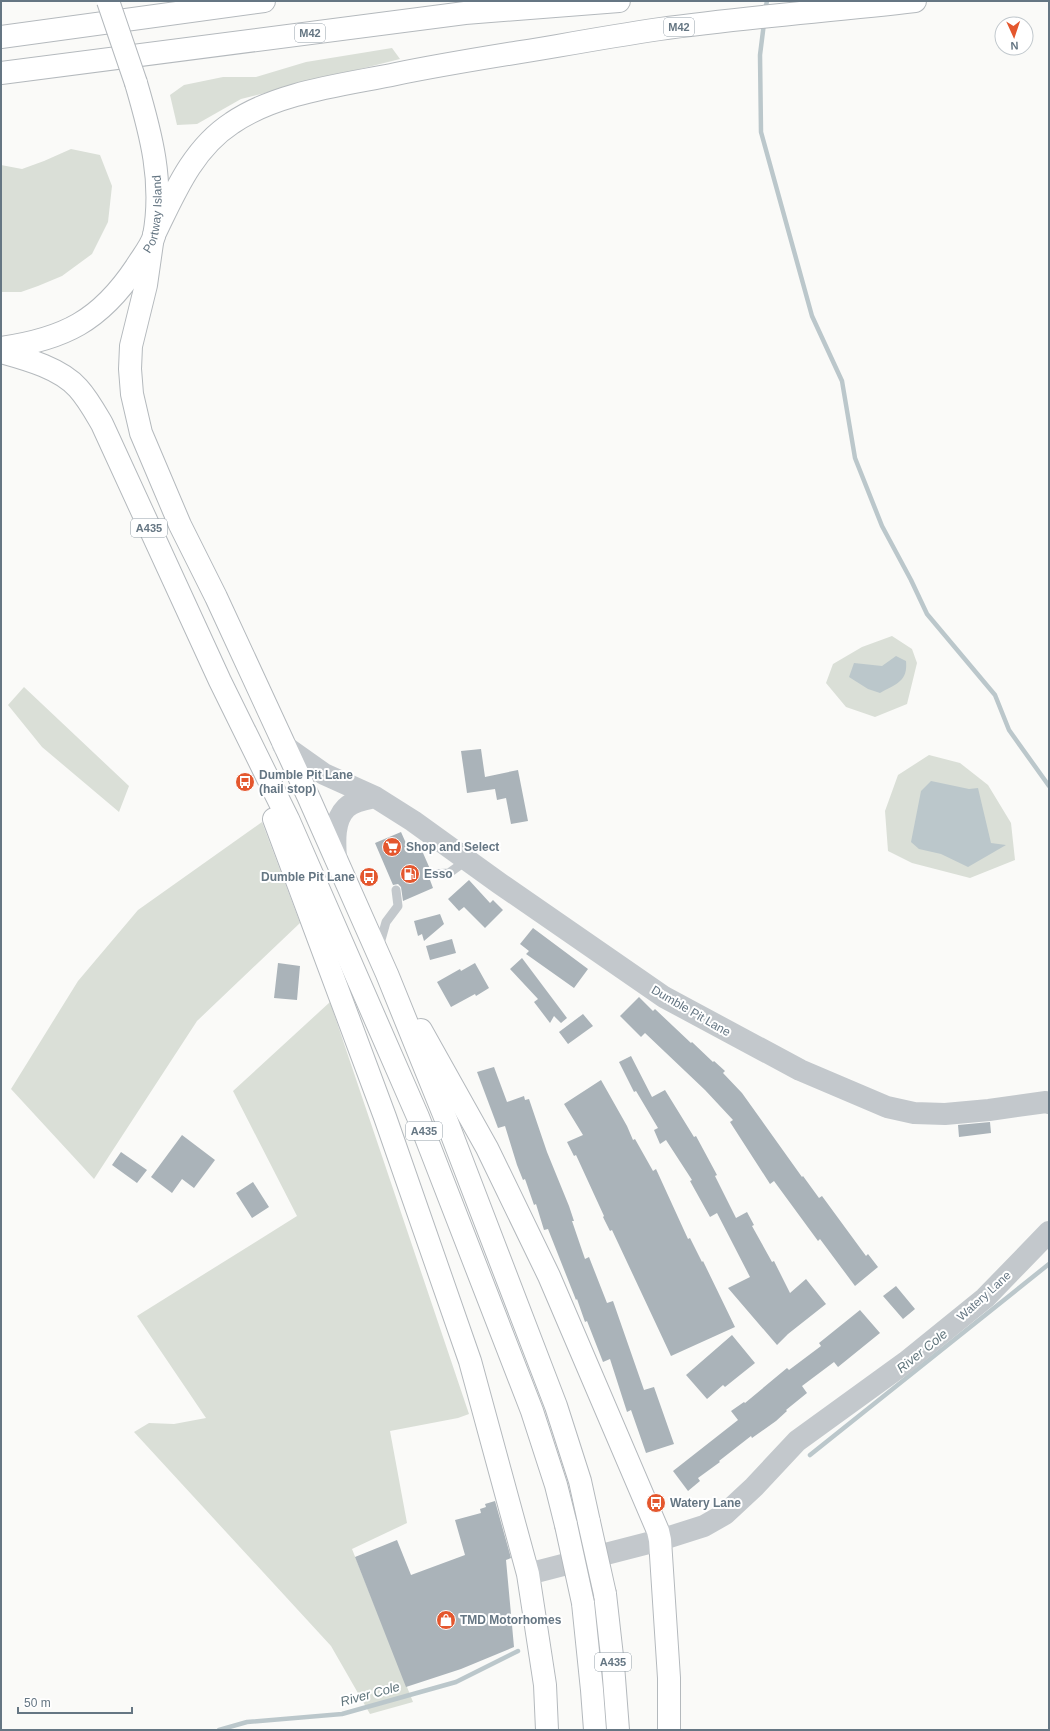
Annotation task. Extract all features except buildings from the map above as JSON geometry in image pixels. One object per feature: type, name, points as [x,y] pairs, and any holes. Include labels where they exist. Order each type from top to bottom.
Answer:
[{"type":"highway","name":"Portway Island","points":[[1,348],[23,345],[52,338],[73,329],[107,303],[130,276],[153,239],[158,196],[151,134],[136,83],[108,1]]},
{"type":"highway","points":[[1,37],[264,1]]},
{"type":"highway","name":"M42","points":[[1,73],[465,12],[620,1]]},
{"type":"highway","name":"M42","points":[[153,239],[177,187],[196,156],[230,124],[248,113],[277,102],[317,90],[445,64],[660,29],[915,1]]},
{"type":"highway","name":"A435","points":[[153,239],[146,285],[131,346],[130,369],[135,414],[141,433],[180,525],[216,597],[387,974],[447,1122],[556,1406],[580,1481],[605,1594],[613,1665],[618,1730]]},
{"type":"highway","name":"A435","points":[[1,352],[25,359],[54,371],[77,387],[91,405],[102,424],[216,674],[288,819],[418,1117],[532,1411],[556,1485],[582,1603],[595,1730]]},
{"type":"highway","points":[[253,749],[276,824],[385,1117],[470,1361],[528,1574],[544,1685],[547,1730]]},
{"type":"highway","points":[[387,974],[432,1047],[487,1148],[549,1276],[658,1531],[660,1540],[669,1678],[669,1730]]},
{"type":"street","name":"Dumble Pit Lane","points":[[283,745],[324,774],[375,797],[414,821],[467,860],[664,997],[800,1070],[887,1107],[927,1114],[989,1110],[1046,1102],[1049,1103]]},
{"type":"street","points":[[336,859],[335,844],[337,825],[346,808],[358,801],[375,797]]},
{"type":"street","name":"Watery Lane","points":[[528,1574],[660,1540],[704,1526],[724,1514],[754,1487],[797,1441],[906,1362],[985,1298],[1049,1232]]},
{"type":"lane","points":[[432,874],[450,873],[467,860]]},
{"type":"lane","points":[[378,953],[386,922],[398,906],[396,890]]},
{"type":"shaded area","points":[[392,48],[400,59],[241,99],[197,124],[177,125],[170,95],[184,85],[223,77],[256,77],[306,62]]},
{"type":"shaded area","points":[[71,149],[100,155],[112,186],[108,222],[92,254],[62,276],[21,292],[1,292],[1,165],[22,169]]},
{"type":"shaded area","points":[[892,636],[912,649],[917,663],[907,704],[875,717],[846,707],[826,683],[833,664],[862,647]]},
{"type":"shaded area","points":[[896,656],[906,661],[905,674],[900,682],[880,693],[868,689],[849,677],[854,663],[882,666]]},
{"type":"shaded area","points":[[24,687],[129,786],[119,812],[42,747],[8,705]]},
{"type":"shaded area","points":[[929,755],[960,763],[988,785],[1011,823],[1015,860],[970,878],[912,863],[888,851],[885,811],[898,775]]},
{"type":"shaded area","points":[[931,781],[969,789],[978,788],[991,843],[1006,845],[968,867],[941,854],[919,849],[911,842],[921,791]]},
{"type":"shaded area","points":[[262,822],[300,923],[197,1021],[94,1179],[11,1089],[78,981],[138,910]]},
{"type":"shaded area","points":[[330,1002],[469,1414],[458,1418],[390,1431],[407,1523],[352,1549],[413,1702],[370,1714],[331,1646],[134,1432],[149,1423],[174,1424],[206,1418],[137,1316],[297,1216],[233,1091]]},
{"type":"waterway","points":[[765,11],[767,1]]},
{"type":"waterway","points":[[764,23],[760,55],[761,132],[812,316],[842,381],[855,458],[882,526],[911,580],[927,614],[995,695],[1009,730],[1049,786]]},
{"type":"waterway","name":"River Cole","points":[[810,1455],[1049,1264]]},
{"type":"waterway","name":"River Cole","points":[[219,1730],[247,1722],[342,1714],[456,1682],[518,1651]]},
{"type":"place","name":"Dumble Pit Lane (hail stop)","points":[[245,782]]},
{"type":"place","name":"Shop and Select","points":[[392,847]]},
{"type":"place","name":"Esso","points":[[410,874]]},
{"type":"place","name":"Dumble Pit Lane","points":[[369,877]]},
{"type":"place","name":"Watery Lane","points":[[656,1503]]},
{"type":"place","name":"TMD Motorhomes","points":[[446,1620]]}]
